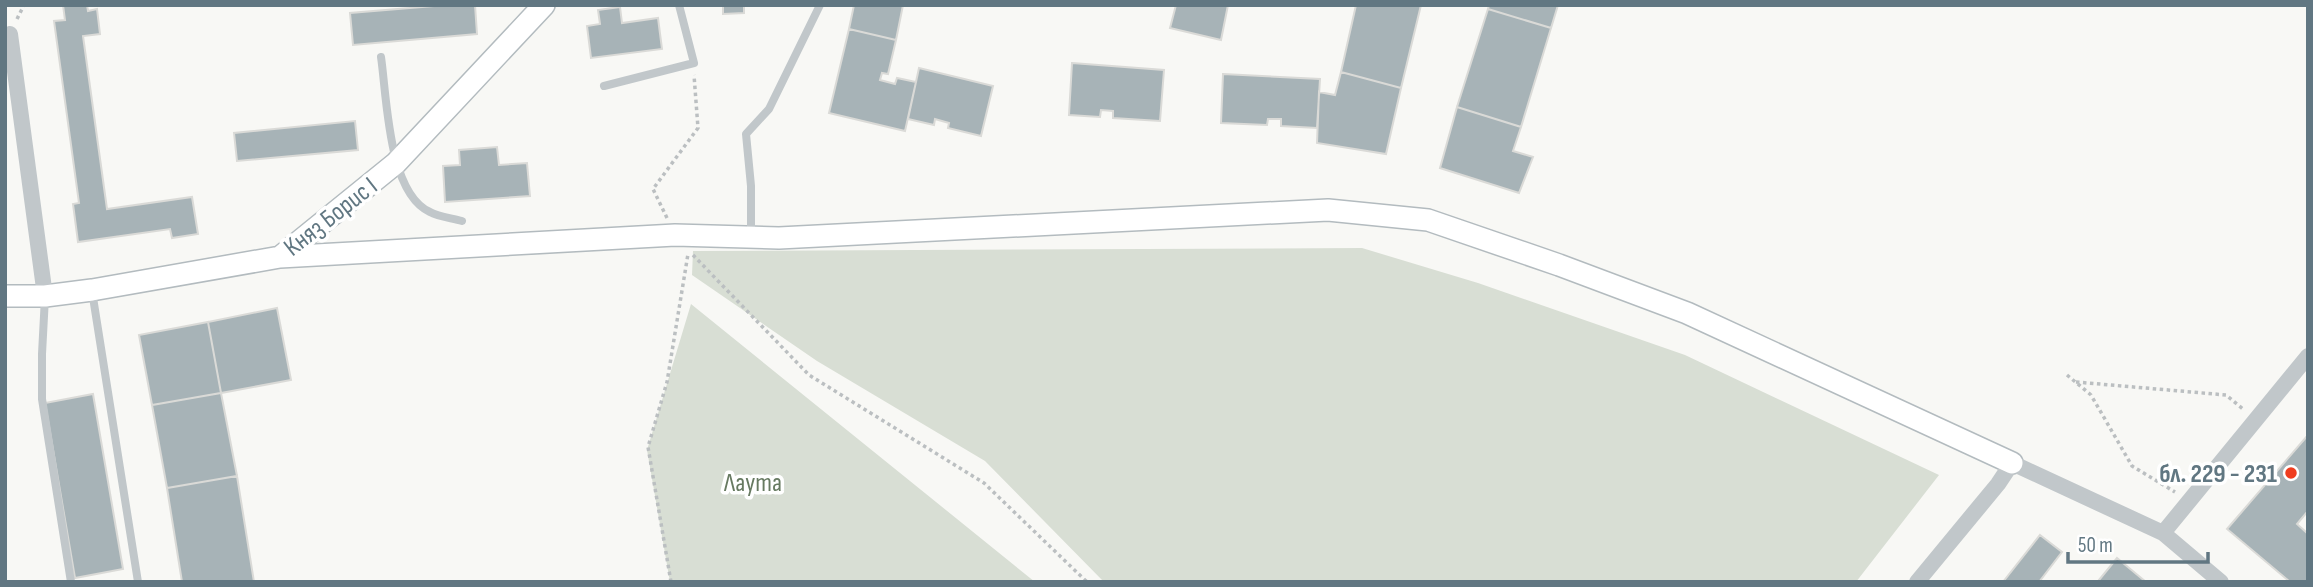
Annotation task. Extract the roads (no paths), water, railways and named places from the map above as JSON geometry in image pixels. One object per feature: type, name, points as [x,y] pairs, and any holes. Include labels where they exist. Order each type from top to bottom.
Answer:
[{"type":"street","name":"Княз Борис I","points":[[5,296],[45,296],[92,290],[280,257],[396,163],[544,5]]},
{"type":"street","points":[[10,34],[45,296]]},
{"type":"street","points":[[280,257],[675,235],[779,238],[1328,210],[1428,220],[1687,313],[2163,533],[2221,582]]},
{"type":"street","points":[[2163,533],[2308,356]]},
{"type":"street","points":[[1917,582],[1998,484],[2012,463]]},
{"type":"lane","points":[[604,86],[694,63],[680,5]]},
{"type":"lane","points":[[751,237],[751,186],[746,134],[769,109],[820,5]]},
{"type":"lane","points":[[382,57],[396,163],[409,195],[429,212],[462,221]]},
{"type":"lane","points":[[92,290],[138,582]]},
{"type":"lane","points":[[45,296],[42,399],[71,582]]},
{"type":"place","name":"бл. 229 - 231","points":[[2291,473]]},
{"type":"park label","name":"Лаута","points":[[753,482]]}]
